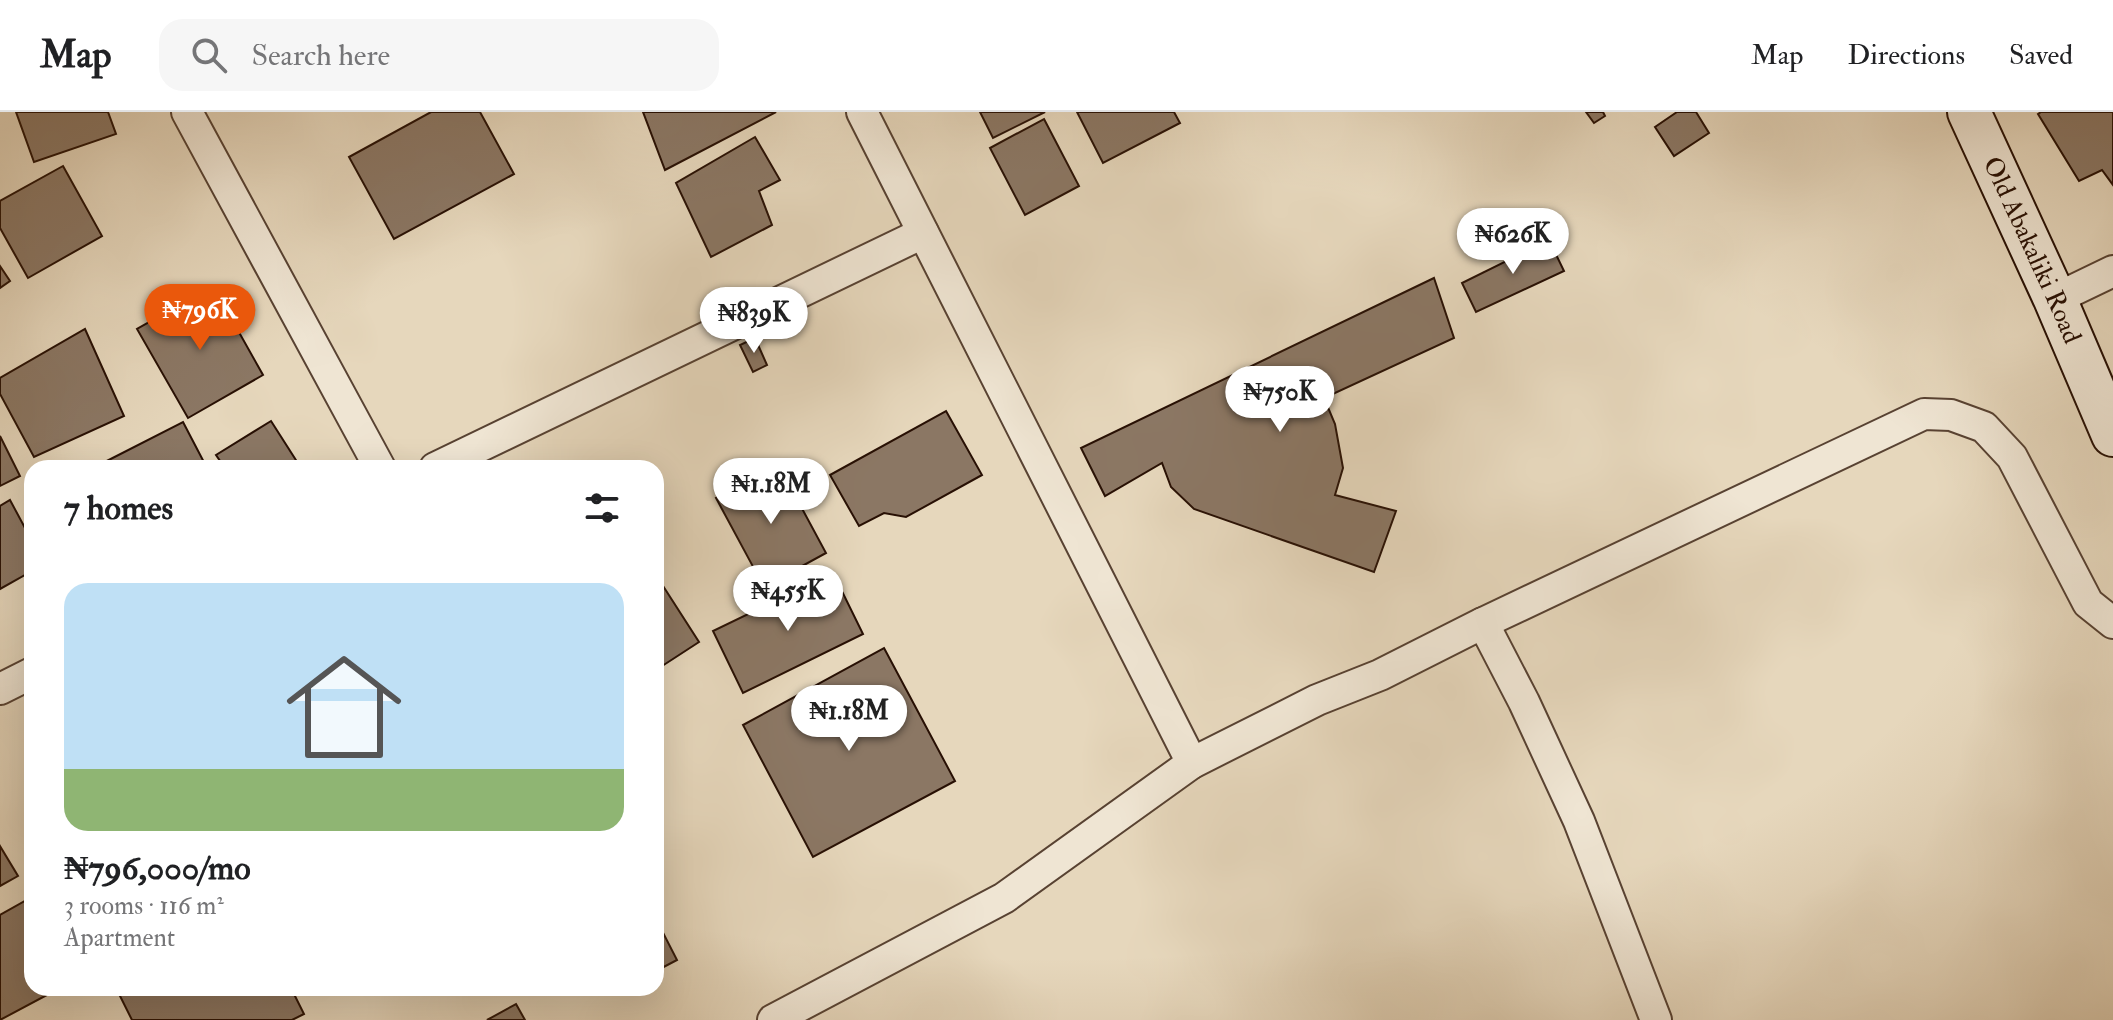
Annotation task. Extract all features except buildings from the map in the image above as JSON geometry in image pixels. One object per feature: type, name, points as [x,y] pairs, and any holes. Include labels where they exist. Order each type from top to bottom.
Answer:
[{"type":"main road","name":"Old Abakaliki Road","points":[[1969,112],[2055,299],[2113,435]]},
{"type":"street","points":[[187,112],[376,460]]},
{"type":"street","points":[[862,112],[1192,763]]},
{"type":"street","points":[[452,460],[923,233]]},
{"type":"street","points":[[2055,299],[2113,271]]},
{"type":"street","points":[[773,1020],[1004,898],[1192,763],[1317,700],[1380,675],[1924,414],[1951,415],[1984,427],[2012,457],[2088,603],[2113,623]]},
{"type":"street","points":[[1483,623],[1524,702],[1579,821],[1656,1020]]},
{"type":"street","points":[[0,689],[24,677]]}]
